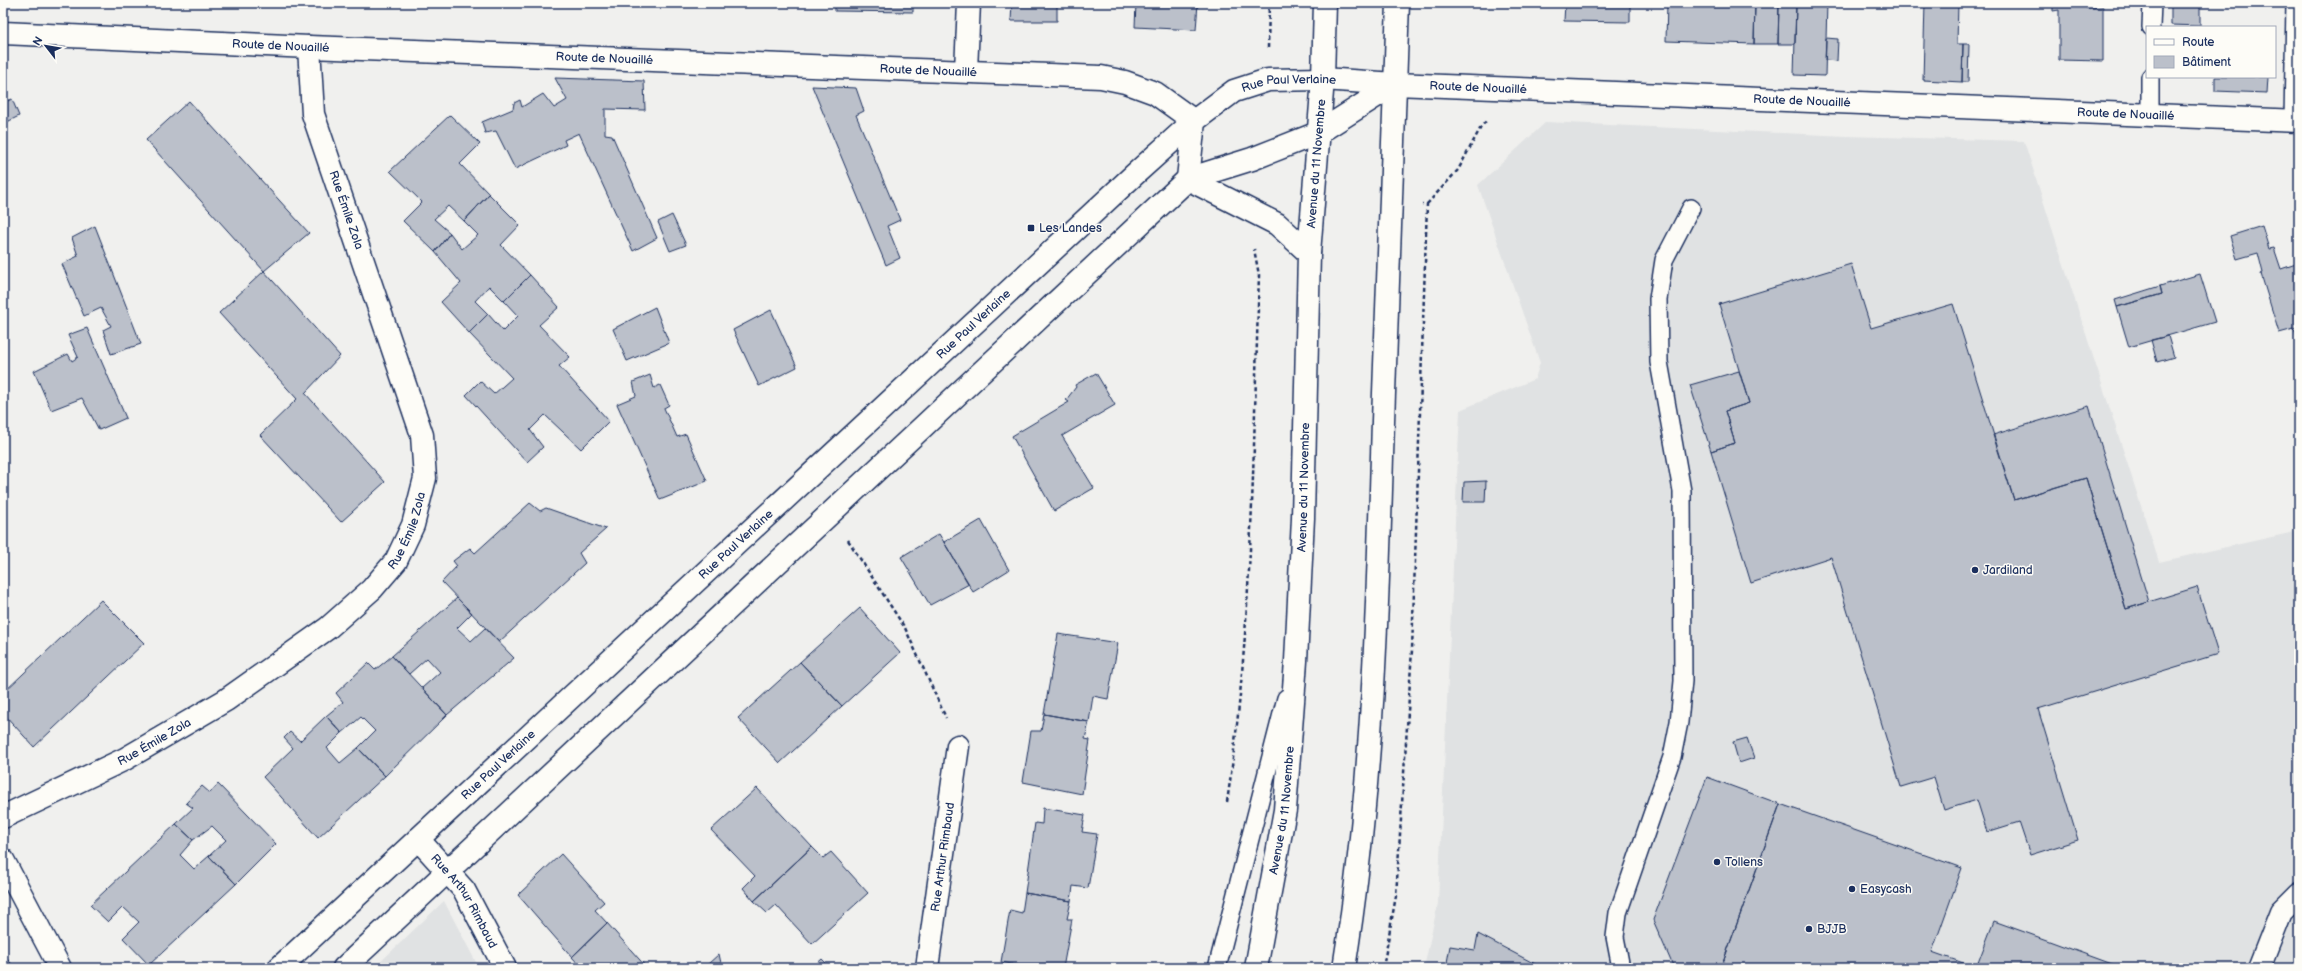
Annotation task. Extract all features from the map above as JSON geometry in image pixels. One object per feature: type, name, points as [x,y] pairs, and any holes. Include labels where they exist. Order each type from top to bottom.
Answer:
[{"type":"street","points":[[966,70],[969,3]]},
{"type":"street","name":"Avenue du 11 Novembre","points":[[1256,968],[1285,810],[1296,661],[1303,518],[1309,253],[1323,79],[1325,3]]},
{"type":"street","points":[[1344,968],[1355,901],[1376,647],[1389,211],[1398,3]]},
{"type":"street","name":"Route de Nouaillé","points":[[3,33],[309,47],[966,70],[1101,77],[1125,82],[1155,93],[1194,121]]},
{"type":"street","name":"Rue Émile Zola","points":[[3,817],[124,759],[226,700],[315,637],[372,589],[396,561],[413,525],[425,478],[422,435],[314,114],[309,47]]},
{"type":"street","name":"Rue Paul Verlaine","points":[[279,968],[1194,121],[1234,91],[1268,71],[1323,79],[1395,84]]},
{"type":"street","points":[[344,968],[449,872],[830,513],[1188,179],[1252,159],[1318,132],[1395,84]]},
{"type":"street","name":"Route de Nouaillé","points":[[1395,84],[2296,121]]},
{"type":"street","points":[[1188,179],[1194,121]]},
{"type":"street","points":[[1188,179],[1259,213],[1277,224],[1309,253]]},
{"type":"street","name":"Rue Arthur Rimbaud","points":[[927,968],[958,746]]},
{"type":"street","name":"Rue Arthur Rimbaud","points":[[418,839],[464,890],[506,968]]},
{"type":"street","points":[[3,860],[60,968]]},
{"type":"street","points":[[2259,968],[2280,912],[2299,894]]},
{"type":"lane","points":[[2151,26],[2152,3]]},
{"type":"lane","points":[[2295,3],[2296,121]]},
{"type":"lane","points":[[2150,78],[2150,115]]},
{"type":"lane","points":[[1621,968],[1615,937],[1618,913],[1673,751],[1681,703],[1682,491],[1659,362],[1658,299],[1664,260],[1690,208]]},
{"type":"lane","points":[[1217,968],[1296,661]]},
{"type":"path","points":[[1268,71],[1269,3]]},
{"type":"path","points":[[1428,204],[1458,170],[1481,127],[1490,116]]},
{"type":"path","points":[[1227,807],[1239,725],[1248,595],[1259,275],[1251,232],[1259,213]]},
{"type":"path","points":[[830,513],[905,628],[926,671],[958,746]]},
{"type":"shaded area","points":[[1546,122],[1846,136],[2024,141],[2159,562],[2299,531],[2299,968],[1424,968],[1438,903],[1460,410],[1535,379],[1540,363],[1478,185]]},
{"type":"shaded area","points":[[444,901],[479,968],[374,968]]},
{"type":"building","points":[[835,3],[913,3],[913,12],[835,11]]},
{"type":"building","points":[[1012,3],[1057,3],[1057,21],[1011,21]]},
{"type":"building","points":[[1136,3],[1198,3],[1196,30],[1135,27]]},
{"type":"building","points":[[1565,3],[1630,3],[1630,22],[1564,21]]},
{"type":"building","points":[[1667,3],[1755,3],[1754,44],[1666,41]]},
{"type":"building","points":[[1755,3],[1796,3],[1779,4],[1778,44],[1754,44]]},
{"type":"building","points":[[1796,3],[1827,3],[1825,76],[1794,75]]},
{"type":"building","points":[[1925,3],[1958,3],[1957,44],[1963,44],[1962,82],[1923,80]]},
{"type":"building","points":[[2053,3],[2086,3],[2086,8],[2103,7],[2103,61],[2059,60],[2059,10],[2053,11]]},
{"type":"building","points":[[2171,3],[2200,3],[2200,26],[2171,25]]},
{"type":"building","points":[[1779,4],[1796,5],[1795,44],[1778,44]]},
{"type":"building","points":[[1826,38],[1838,39],[1837,61],[1825,60]]},
{"type":"building","points":[[1963,44],[1969,44],[1968,82],[1962,82]]},
{"type":"building","points":[[555,78],[644,81],[645,110],[605,109],[605,134],[612,135],[657,238],[633,251],[579,133],[564,140],[566,145],[515,169],[496,131],[485,133],[482,122],[513,109],[514,103],[520,100],[522,107],[543,94],[554,108],[567,100]]},
{"type":"building","points":[[2215,78],[2268,78],[2267,93],[2215,91]]},
{"type":"building","points":[[812,86],[856,88],[864,111],[856,115],[900,220],[887,226],[900,258],[886,265]]},
{"type":"building","points":[[12,99],[19,116],[3,124],[3,103]]},
{"type":"building","points":[[189,101],[309,233],[264,271],[146,140]]},
{"type":"building","points":[[450,115],[480,144],[460,164],[489,194],[464,221],[448,206],[434,219],[450,233],[435,252],[403,221],[422,202],[390,171]]},
{"type":"building","points":[[489,194],[520,225],[501,245],[530,275],[504,301],[489,286],[475,301],[488,314],[469,333],[441,302],[461,283],[435,252],[450,233],[462,249],[478,235],[464,221]]},
{"type":"building","points":[[672,215],[686,245],[670,251],[658,222]]},
{"type":"building","points":[[95,226],[141,344],[111,354],[103,330],[111,326],[101,308],[84,316],[62,264],[78,256],[72,238]]},
{"type":"building","points":[[2262,226],[2269,249],[2274,248],[2281,269],[2299,263],[2299,344],[2294,329],[2279,333],[2261,274],[2263,273],[2258,253],[2237,259],[2230,236]]},
{"type":"building","name":"Jardiland","points":[[1851,264],[1871,328],[1953,304],[2014,500],[2086,478],[2126,609],[2197,587],[2218,654],[2038,709],[2078,840],[2030,855],[2019,822],[1987,832],[1977,800],[1944,810],[1934,777],[1901,787],[1831,557],[1751,583],[1711,451],[1735,443],[1725,411],[1749,403],[1719,304]]},
{"type":"building","points":[[264,271],[340,356],[305,393],[385,482],[341,522],[260,435],[297,399],[219,313]]},
{"type":"building","points":[[2200,274],[2215,322],[2129,347],[2117,307],[2162,294],[2160,286]]},
{"type":"building","points":[[530,275],[559,307],[539,325],[570,357],[559,366],[609,421],[581,449],[545,415],[530,430],[543,447],[527,462],[466,395],[480,381],[494,394],[512,378],[469,333],[488,314],[503,331],[518,316],[504,301]]},
{"type":"building","points":[[2160,286],[2162,294],[2117,307],[2115,300]]},
{"type":"building","points":[[655,307],[669,343],[627,361],[613,329]]},
{"type":"building","points":[[771,310],[797,367],[759,386],[733,330]]},
{"type":"building","points":[[87,328],[126,418],[99,430],[82,398],[51,410],[34,371],[68,354],[72,361],[78,357],[68,335]]},
{"type":"building","points":[[2168,336],[2174,357],[2157,362],[2151,340]]},
{"type":"building","points":[[1739,371],[1749,403],[1725,411],[1735,443],[1711,451],[1690,385]]},
{"type":"building","points":[[1096,373],[1115,405],[1062,436],[1094,488],[1054,511],[1012,436],[1069,402],[1066,400],[1076,387],[1075,385]]},
{"type":"building","points":[[650,375],[654,388],[660,385],[669,405],[664,408],[677,437],[686,434],[707,481],[660,500],[617,404],[636,396],[633,382]]},
{"type":"building","points":[[2089,406],[2149,602],[2126,609],[2086,478],[2014,500],[1993,435]]},
{"type":"building","points":[[1486,481],[1485,502],[1463,502],[1464,482]]},
{"type":"building","points":[[530,503],[540,511],[546,508],[606,529],[579,553],[585,563],[499,642],[442,582],[457,566],[453,561],[470,548],[475,553]]},
{"type":"building","points":[[981,520],[1009,570],[973,592],[944,542]]},
{"type":"building","points":[[939,534],[969,584],[930,605],[901,557]]},
{"type":"building","points":[[457,598],[472,613],[457,628],[471,641],[485,628],[514,658],[447,715],[422,688],[440,672],[427,658],[409,674],[392,656]]},
{"type":"building","points":[[101,600],[144,643],[34,747],[3,713],[3,693]]},
{"type":"building","points":[[860,608],[900,653],[842,706],[800,662]]},
{"type":"building","points":[[1058,634],[1118,643],[1108,699],[1093,696],[1089,722],[1044,714]]},
{"type":"building","points":[[392,656],[447,715],[385,776],[358,748],[375,731],[361,717],[342,733],[326,716],[343,702],[336,693],[368,663],[375,670]]},
{"type":"building","points":[[800,662],[842,706],[780,763],[738,718]]},
{"type":"building","points":[[1044,714],[1089,722],[1085,739],[1090,740],[1082,794],[1023,782],[1031,731],[1041,731]]},
{"type":"building","points":[[326,716],[342,733],[327,748],[340,763],[358,748],[385,776],[318,838],[263,777],[293,748],[284,738],[290,732],[300,741]]},
{"type":"building","points":[[1747,738],[1754,758],[1739,763],[1733,742]]},
{"type":"building","name":"Tollens","points":[[1707,777],[1780,804],[1721,968],[1674,968],[1653,920]]},
{"type":"building","points":[[218,784],[276,844],[236,884],[209,856],[226,840],[212,826],[193,840],[176,824],[193,808],[186,803],[202,786],[210,793]]},
{"type":"building","points":[[757,788],[812,847],[754,901],[743,888],[755,876],[711,830]]},
{"type":"building","name":"Easycash","points":[[1780,804],[1962,868],[1932,952],[1969,965],[1968,968],[1721,968]]},
{"type":"building","points":[[1043,808],[1085,815],[1082,832],[1097,834],[1088,888],[1073,886],[1071,901],[1025,893],[1035,823],[1042,824]]},
{"type":"building","points":[[176,824],[193,840],[180,855],[194,869],[209,856],[236,884],[149,965],[123,938],[139,922],[123,907],[108,922],[90,905]]},
{"type":"building","points":[[812,847],[823,858],[831,852],[868,893],[812,944],[776,905],[767,913],[754,901]]},
{"type":"building","points":[[561,854],[604,902],[595,910],[607,923],[572,957],[518,895]]},
{"type":"building","points":[[1025,893],[1071,901],[1067,919],[1072,919],[1063,968],[1033,968],[1001,962],[1010,910],[1022,913]]},
{"type":"building","points":[[1994,921],[2041,938],[2123,968],[1976,968]]},
{"type":"building","points":[[607,923],[647,968],[582,968],[572,957]]},
{"type":"building","points":[[1478,934],[1537,965],[1537,968],[1446,968],[1450,946],[1475,950]]},
{"type":"building","points":[[719,954],[722,968],[711,968],[708,964]]},
{"type":"building","points":[[6,958],[16,968],[3,968],[3,960]]},
{"type":"building","points":[[822,959],[831,968],[812,968]]},
{"type":"place","name":"Les Landes","points":[[1031,228]]},
{"type":"place","name":"Jardiland","points":[[1975,570]]},
{"type":"place","name":"Tollens","points":[[1717,862]]},
{"type":"place","name":"Easycash","points":[[1852,889]]},
{"type":"place","name":"BJJB","points":[[1809,929]]}]
